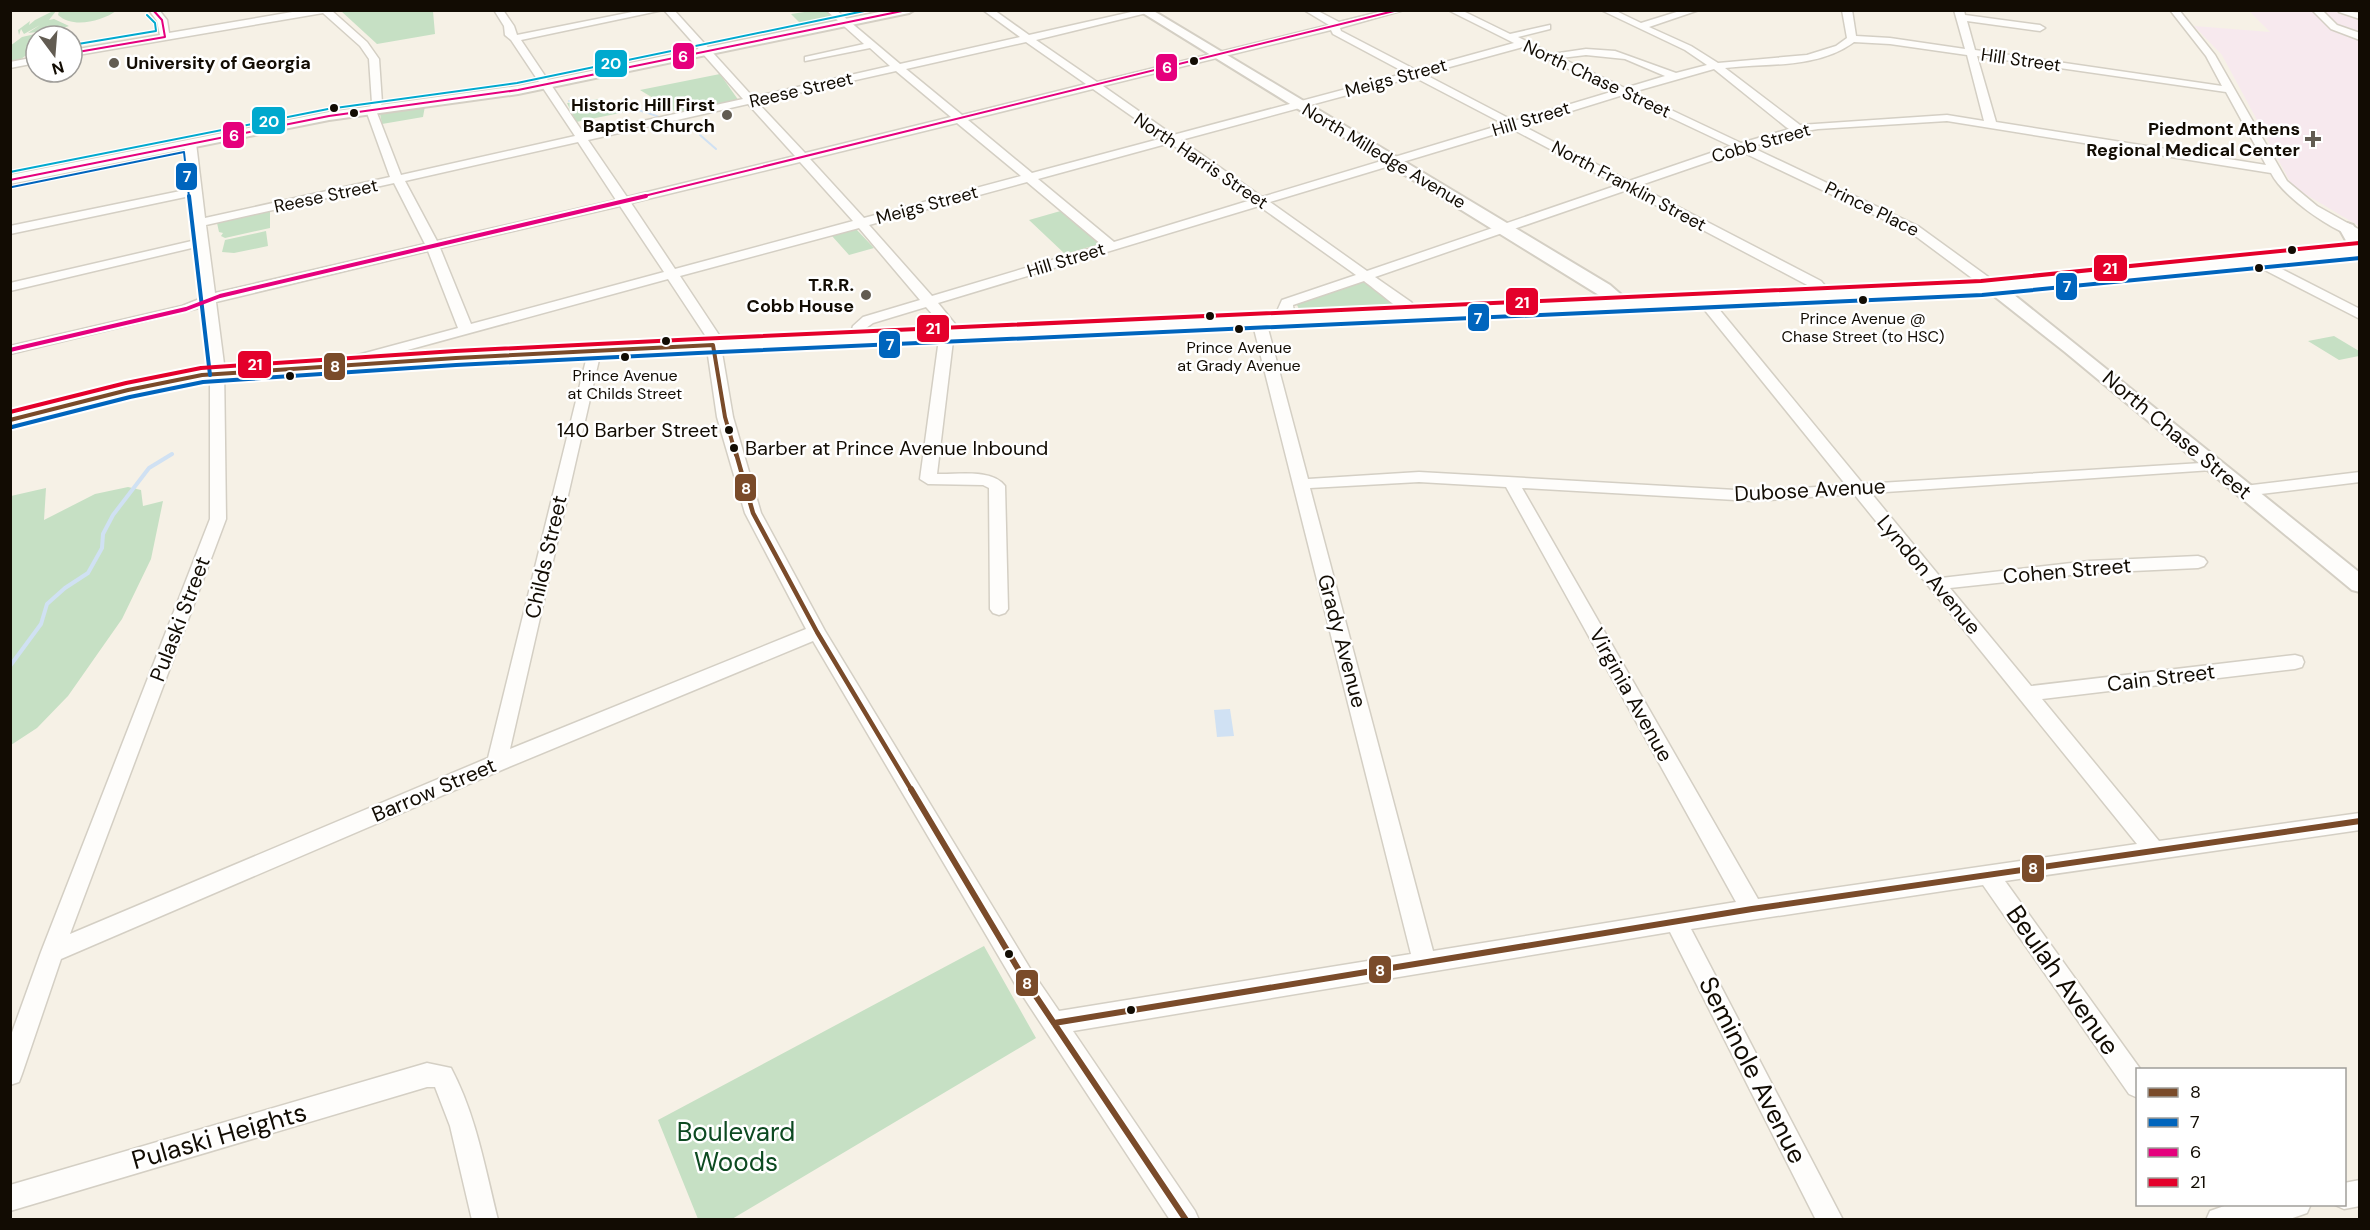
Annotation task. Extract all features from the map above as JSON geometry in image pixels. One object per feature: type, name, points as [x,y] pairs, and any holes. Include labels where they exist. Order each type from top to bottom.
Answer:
[{"type":"main road","points":[[10,180],[190,143],[374,109],[548,84],[909,10]]},
{"type":"main road","name":"North Milledge Avenue","points":[[1148,11],[1216,56],[1604,290],[1622,304]]},
{"type":"main road","points":[[10,420],[170,380],[217,374],[713,345],[1993,287],[2258,261],[2357,239]]},
{"type":"main road","name":"North Chase Street","points":[[1993,287],[2063,341],[2360,585]]},
{"type":"street","points":[[153,10],[162,20],[165,37]]},
{"type":"street","points":[[84,51],[324,10],[364,44],[374,59],[377,103],[372,113],[376,128],[398,180],[421,220],[466,330]]},
{"type":"street","points":[[498,10],[509,26],[510,35],[515,38],[548,84],[581,140],[712,335],[725,417],[753,513],[817,632],[1023,977],[1186,1220]]},
{"type":"street","points":[[515,38],[659,10]]},
{"type":"street","points":[[668,10],[861,223],[948,324],[928,480],[986,480],[998,486],[999,609]]},
{"type":"street","points":[[830,10],[1111,246]]},
{"type":"street","name":"North Harris Street","points":[[987,10],[1261,201],[1406,306],[1413,314]]},
{"type":"street","name":"North Franklin Street","points":[[1308,10],[1336,26],[1336,32],[1816,284],[1825,294]]},
{"type":"street","points":[[10,350],[186,309],[208,301],[622,202],[1400,10]]},
{"type":"street","name":"North Chase Street","points":[[1452,10],[1741,147]]},
{"type":"street","points":[[1605,10],[1688,48],[1716,66],[1790,125],[1799,129]]},
{"type":"street","points":[[1641,26],[1695,10]]},
{"type":"street","points":[[1847,10],[1852,39]]},
{"type":"street","points":[[2174,10],[2210,55],[2282,183],[2296,197],[2357,239]]},
{"type":"street","points":[[2316,10],[2334,27],[2360,37]]},
{"type":"street","points":[[2342,10],[2360,16]]},
{"type":"street","name":"Reese Street","points":[[201,223],[581,140],[1148,11]]},
{"type":"street","points":[[1991,125],[1960,14],[2040,28]]},
{"type":"street","points":[[1508,37],[1547,27]]},
{"type":"street","name":"Hill Street","points":[[856,339],[860,326],[864,322],[929,301],[1624,91],[1716,66],[1825,54],[1844,47],[1852,39],[1932,47],[2231,90]]},
{"type":"street","name":"Meigs Street","points":[[332,366],[1523,44]]},
{"type":"street","points":[[809,59],[872,45]]},
{"type":"street","points":[[1932,47],[1975,67]]},
{"type":"street","points":[[1551,57],[1574,51],[1606,51],[1625,55],[1675,76]]},
{"type":"street","name":"Cobb Street","points":[[1288,320],[1285,309],[1287,303],[1627,185],[1799,129],[1936,117],[2273,170]]},
{"type":"street","name":"Pulaski Street","points":[[10,1074],[52,952],[218,519],[217,374],[190,143]]},
{"type":"street","name":"Prince Place","points":[[1741,147],[1921,232],[1993,287]]},
{"type":"street","points":[[10,230],[196,191]]},
{"type":"street","points":[[10,288],[203,245]]},
{"type":"street","points":[[2258,261],[2360,315]]},
{"type":"street","name":"Lyndon Avenue","points":[[1704,300],[2154,850]]},
{"type":"street","name":"Grady Avenue","points":[[1259,321],[1424,961]]},
{"type":"street","name":"Childs Street","points":[[497,763],[594,351]]},
{"type":"street","name":"Dubose Avenue","points":[[1300,484],[1419,477],[1753,496],[2212,465]]},
{"type":"street","points":[[2244,491],[2360,477]]},
{"type":"street","name":"Virginia Avenue","points":[[1511,482],[1752,909]]},
{"type":"street","name":"Cohen Street","points":[[1936,584],[2089,567],[2198,562]]},
{"type":"street","name":"Barrow Street","points":[[52,952],[497,763],[817,632]]},
{"type":"street","name":"Cain Street","points":[[2026,694],[2295,662]]},
{"type":"street","points":[[1054,1023],[1752,909],[2154,850],[2355,827]]},
{"type":"street","name":"Beulah Avenue","points":[[1988,875],[2136,1083]]},
{"type":"street","name":"Seminole Avenue","points":[[1676,921],[1830,1220]]},
{"type":"street","name":"Pulaski Heights","points":[[10,1198],[427,1075],[442,1076],[449,1086],[485,1220]]},
{"type":"street","points":[[2228,1215],[2285,1206]]},
{"type":"shaded area","name":"Piedmont Athens Regional Medical Center","points":[[2249,11],[2335,11],[2359,17],[2359,226],[2293,187],[2222,55],[2194,26],[2270,32]]},
{"type":"green space","points":[[59,10],[116,11],[103,18],[79,23],[64,19],[58,15]]},
{"type":"green space","points":[[56,11],[49,20],[54,19],[65,24],[30,24]]},
{"type":"green space","points":[[341,11],[433,11],[435,34],[377,44]]},
{"type":"green space","points":[[827,11],[839,21],[805,28],[791,14]]},
{"type":"green space","points":[[24,26],[24,34],[21,29],[19,35],[18,30]]},
{"type":"green space","points":[[24,37],[24,57],[21,59],[24,60],[11,62],[10,46]]},
{"type":"green space","points":[[720,74],[739,101],[679,114],[640,90]]},
{"type":"green space","points":[[600,99],[630,111],[576,122],[567,103]]},
{"type":"green space","points":[[425,106],[423,117],[382,124],[380,114],[384,112]]},
{"type":"green space","points":[[1064,210],[1103,243],[1065,254],[1029,220]]},
{"type":"green space","points":[[270,211],[270,228],[225,238],[221,236],[223,233],[219,232],[217,223]]},
{"type":"green space","points":[[856,229],[874,248],[849,255],[832,236]]},
{"type":"green space","points":[[266,231],[268,246],[234,253],[222,252],[225,240]]},
{"type":"green space","points":[[1364,280],[1397,306],[1304,312],[1296,303]]},
{"type":"green space","points":[[2334,336],[2359,351],[2359,356],[2339,360],[2308,341]]},
{"type":"green space","points":[[128,487],[141,490],[143,506],[163,501],[151,559],[122,619],[68,696],[37,728],[11,745],[11,496],[46,488],[44,520],[95,494]]},
{"type":"green space","name":"Boulevard Woods","points":[[984,946],[1036,1038],[732,1219],[698,1219],[658,1120]]},
{"type":"water","points":[[1230,709],[1234,736],[1217,737],[1214,710]]},
{"type":"waterway","points":[[569,101],[617,104],[662,118]]},
{"type":"waterway","points":[[700,135],[716,149]]},
{"type":"waterway","points":[[10,666],[41,624],[47,604],[65,588],[88,573],[102,548],[103,534],[113,515],[149,468],[172,454]]},
{"type":"transit line","name":"6","points":[[84,51],[165,37],[162,20],[153,10]]},
{"type":"transit line","name":"20","points":[[10,172],[328,109],[517,83],[869,10]]},
{"type":"transit line","name":"6","points":[[10,180],[329,116],[518,90],[907,10]]},
{"type":"transit line","name":"6","points":[[10,350],[186,309],[220,296],[622,202],[1398,10]]},
{"type":"transit line","name":"20","points":[[84,43],[156,31],[155,23],[147,15]]},
{"type":"transit line","name":"7","points":[[12,187],[184,152],[210,375]]},
{"type":"transit line","name":"21","points":[[10,412],[126,383],[201,368],[455,351],[698,339],[1981,281],[2359,243]]},
{"type":"transit line","name":"7","points":[[12,427],[130,397],[203,382],[456,365],[698,353],[1982,295],[2360,258]]},
{"type":"transit line","name":"8","points":[[10,420],[128,390],[202,375],[456,358],[713,345],[725,417],[753,513],[817,632],[1023,977],[1186,1220]]},
{"type":"transit line","name":"8","points":[[1054,1023],[1752,909],[2360,821]]},
{"type":"place","name":"University of Georgia","points":[[114,63]]},
{"type":"place","name":"Historic Hill First Baptist Church","points":[[727,115]]},
{"type":"place","name":"Piedmont Athens Regional Medical Center","points":[[2313,139]]},
{"type":"place","name":"T.R.R. Cobb House","points":[[866,295]]},
{"type":"place","name":"Prince Avenue @ Chase Street (to HSC)","points":[[1863,300]]},
{"type":"place","name":"Prince Avenue at Grady Avenue","points":[[1239,329]]},
{"type":"place","name":"Prince Avenue at Childs Street","points":[[625,357]]},
{"type":"place","name":"140 Barber Street","points":[[729,430]]},
{"type":"place","name":"Barber at Prince Avenue Inbound","points":[[734,448]]}]
